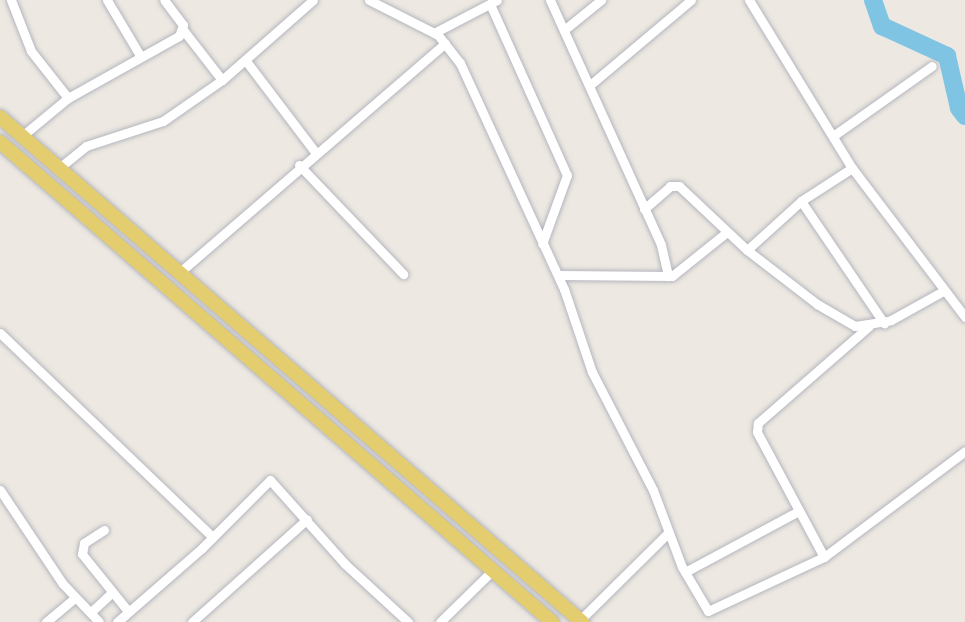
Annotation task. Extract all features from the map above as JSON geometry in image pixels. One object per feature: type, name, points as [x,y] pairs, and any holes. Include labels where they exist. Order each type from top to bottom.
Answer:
[{"type":"main road","points":[[0,117],[581,621]]},
{"type":"main road","points":[[0,142],[552,622]]},
{"type":"street","points":[[11,0],[31,51],[68,98]]},
{"type":"street","points":[[107,0],[141,57]]},
{"type":"street","points":[[164,0],[222,80]]},
{"type":"street","points":[[60,168],[86,146],[163,121],[246,61],[313,0]]},
{"type":"street","points":[[369,0],[434,33],[445,43],[491,126],[558,275],[587,361],[653,490],[668,533],[704,607],[712,612],[824,557],[965,451]]},
{"type":"street","points":[[550,0],[661,245],[668,276]]},
{"type":"street","points":[[564,30],[601,0]]},
{"type":"street","points":[[590,85],[691,0]]},
{"type":"street","points":[[749,0],[852,168],[965,317]]},
{"type":"street","points":[[434,33],[494,2],[567,175],[542,244]]},
{"type":"street","points":[[22,136],[68,98],[184,31]]},
{"type":"street","points":[[180,272],[299,165],[445,43]]},
{"type":"street","points":[[246,61],[315,152]]},
{"type":"street","points":[[834,136],[932,66]]},
{"type":"street","points":[[299,165],[403,274]]},
{"type":"street","points":[[747,250],[801,201],[852,168]]},
{"type":"street","points":[[643,209],[675,185],[747,250],[817,304],[855,326],[884,323],[943,291]]},
{"type":"street","points":[[801,201],[884,323]]},
{"type":"street","points":[[558,275],[668,276],[727,232]]},
{"type":"street","points":[[824,557],[757,432],[758,423],[869,326]]},
{"type":"street","points":[[0,333],[213,537]]},
{"type":"street","points":[[117,622],[213,537],[270,480],[345,564],[408,622]]},
{"type":"street","points":[[0,490],[75,598],[92,612],[99,622]]},
{"type":"street","points":[[685,572],[799,512]]},
{"type":"street","points":[[192,622],[307,519]]},
{"type":"street","points":[[104,530],[81,550],[110,594],[128,611]]},
{"type":"street","points":[[581,621],[668,533]]},
{"type":"street","points":[[440,622],[493,570]]},
{"type":"street","points":[[92,612],[110,594]]},
{"type":"street","points":[[46,622],[75,598]]},
{"type":"waterway","points":[[873,0],[882,26],[947,56],[959,108],[965,116]]}]
